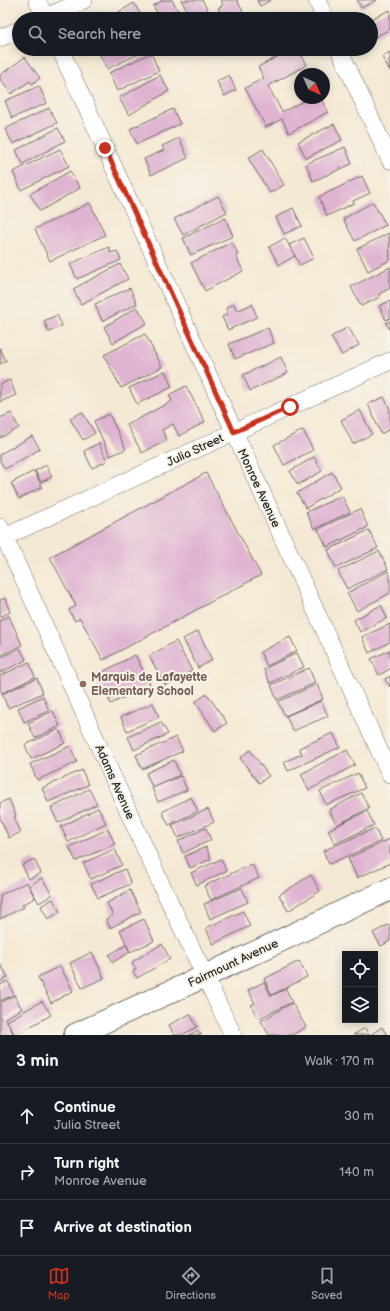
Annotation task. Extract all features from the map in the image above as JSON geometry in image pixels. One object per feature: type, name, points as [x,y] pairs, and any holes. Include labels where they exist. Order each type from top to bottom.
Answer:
[{"type":"street","points":[[37,0],[42,12]]},
{"type":"street","points":[[59,12],[84,0]]},
{"type":"street","points":[[317,0],[323,12]]},
{"type":"street","points":[[0,38],[12,33]]},
{"type":"street","name":"Monroe Avenue","points":[[63,56],[390,774]]},
{"type":"street","points":[[342,56],[390,160]]},
{"type":"street","name":"Julia Street","points":[[2,535],[390,362]]},
{"type":"street","name":"Adams Avenue","points":[[2,535],[162,886],[233,1035]]},
{"type":"street","name":"Fairmount Avenue","points":[[75,1035],[390,889]]},
{"type":"building","points":[[163,0],[172,0],[179,12],[157,12],[153,6]]},
{"type":"building","points":[[181,0],[202,0],[209,12],[188,12]]},
{"type":"building","points":[[221,0],[237,0],[243,12],[220,12],[218,8],[223,5]]},
{"type":"building","points":[[257,0],[271,0],[260,6]]},
{"type":"building","points":[[357,0],[377,0],[361,8]]},
{"type":"building","points":[[134,3],[139,12],[119,12]]},
{"type":"building","points":[[390,10],[390,29],[378,35],[378,16]]},
{"type":"building","points":[[390,52],[390,71],[382,57]]},
{"type":"building","points":[[100,56],[134,56],[107,69]]},
{"type":"building","points":[[145,56],[152,56],[159,71],[117,91],[109,73]]},
{"type":"building","points":[[279,56],[302,56],[307,65],[301,68],[294,68],[294,72],[268,86],[282,112],[297,104],[324,104],[328,112],[289,133],[282,119],[266,127],[245,88],[264,78],[258,67]]},
{"type":"building","points":[[25,57],[40,78],[32,84],[30,81],[11,94],[0,79],[0,75]]},
{"type":"building","points":[[160,75],[169,91],[129,115],[119,98]]},
{"type":"building","points":[[229,75],[236,90],[224,96],[217,81]]},
{"type":"building","points":[[39,86],[47,103],[12,118],[5,101]]},
{"type":"building","points":[[49,108],[57,123],[13,144],[5,129]]},
{"type":"building","points":[[173,109],[180,124],[137,144],[130,129]]},
{"type":"building","points":[[334,124],[342,140],[306,158],[298,142]]},
{"type":"building","points":[[58,128],[65,141],[23,164],[16,150]]},
{"type":"building","points":[[179,138],[188,158],[151,175],[144,159],[164,150],[162,146]]},
{"type":"building","points":[[345,147],[352,164],[313,181],[306,164]]},
{"type":"building","points":[[60,149],[69,166],[21,190],[13,172]]},
{"type":"building","points":[[263,149],[284,185],[270,193],[248,158]]},
{"type":"building","points":[[70,171],[80,188],[40,211],[30,194]]},
{"type":"building","points":[[362,176],[370,193],[353,201],[354,203],[327,216],[319,197]]},
{"type":"building","points":[[218,196],[227,212],[183,235],[174,219]]},
{"type":"building","points":[[373,202],[386,225],[355,241],[343,219]]},
{"type":"building","points":[[90,203],[105,235],[50,261],[35,229]]},
{"type":"building","points":[[293,208],[302,226],[284,234],[276,217]]},
{"type":"building","points":[[225,218],[233,236],[191,255],[183,238]]},
{"type":"building","points":[[389,233],[390,260],[368,271],[357,249]]},
{"type":"building","points":[[285,238],[295,256],[279,265],[269,247]]},
{"type":"building","points":[[304,238],[314,258],[300,265],[289,245]]},
{"type":"building","points":[[232,242],[238,254],[236,256],[243,271],[205,291],[191,263]]},
{"type":"building","points":[[109,247],[111,253],[117,251],[121,260],[77,279],[70,264]]},
{"type":"building","points":[[120,264],[128,279],[81,304],[73,289]]},
{"type":"building","points":[[390,267],[390,288],[379,294],[380,297],[361,306],[351,287]]},
{"type":"building","points":[[130,288],[137,304],[102,321],[95,304]]},
{"type":"building","points":[[390,301],[390,318],[386,320],[379,306]]},
{"type":"building","points":[[234,304],[237,311],[252,304],[257,317],[228,330],[222,317],[228,314],[226,308]]},
{"type":"building","points":[[137,307],[147,323],[113,343],[104,327]]},
{"type":"building","points":[[57,315],[62,326],[49,332],[44,321]]},
{"type":"building","points":[[390,321],[390,330],[386,323]]},
{"type":"building","points":[[348,327],[359,345],[342,355],[331,337]]},
{"type":"building","points":[[268,328],[274,343],[235,359],[229,344]]},
{"type":"building","points":[[145,334],[162,367],[121,388],[104,355]]},
{"type":"building","points":[[0,348],[6,361],[0,364]]},
{"type":"building","points":[[281,357],[288,373],[250,391],[243,375]]},
{"type":"building","points":[[165,371],[172,387],[137,404],[129,388]]},
{"type":"building","points":[[10,380],[16,395],[0,402],[0,384]]},
{"type":"building","points":[[186,386],[205,422],[179,436],[173,424],[162,430],[167,440],[142,453],[127,425],[172,401],[169,395]]},
{"type":"building","points":[[384,397],[390,410],[390,429],[381,434],[368,404]]},
{"type":"building","points":[[360,410],[372,434],[353,444],[341,420]]},
{"type":"building","points":[[82,412],[95,433],[83,440],[70,419]]},
{"type":"building","points":[[11,413],[19,428],[0,438],[0,418]]},
{"type":"building","points":[[109,414],[126,449],[110,456],[94,421]]},
{"type":"building","points":[[303,430],[313,450],[284,465],[274,445]]},
{"type":"building","points":[[32,436],[40,449],[5,469],[0,461],[0,454]]},
{"type":"building","points":[[99,443],[107,461],[92,468],[84,451]]},
{"type":"building","points":[[314,457],[322,471],[298,485],[290,471]]},
{"type":"building","points":[[46,465],[52,477],[41,482],[35,471]]},
{"type":"building","points":[[34,471],[42,487],[19,499],[11,483]]},
{"type":"building","points":[[332,472],[341,487],[306,508],[297,493]]},
{"type":"building","points":[[206,473],[261,575],[103,660],[80,618],[75,621],[69,610],[76,606],[50,557]]},
{"type":"building","points":[[342,496],[350,512],[314,529],[306,512]]},
{"type":"building","points":[[360,509],[368,527],[327,547],[318,529]]},
{"type":"building","points":[[369,530],[378,548],[336,568],[328,550]]},
{"type":"building","points":[[379,551],[388,569],[347,589],[338,571]]},
{"type":"building","points":[[388,571],[390,575],[390,593],[357,611],[347,593]]},
{"type":"building","points":[[5,598],[10,612],[0,617],[0,600]]},
{"type":"building","points":[[381,605],[387,618],[360,632],[354,620]]},
{"type":"building","points":[[9,616],[22,645],[0,656],[0,620]]},
{"type":"building","points":[[390,624],[390,642],[369,653],[362,637]]},
{"type":"building","points":[[198,631],[212,660],[198,668],[183,639]]},
{"type":"building","points":[[290,637],[297,651],[267,666],[260,652]]},
{"type":"building","points":[[176,641],[192,671],[165,685],[149,656]]},
{"type":"building","points":[[20,648],[26,660],[0,673],[0,658]]},
{"type":"building","points":[[390,650],[390,669],[379,675],[371,659]]},
{"type":"building","points":[[297,653],[304,667],[270,683],[264,669]]},
{"type":"building","points":[[135,655],[150,684],[111,704],[97,675]]},
{"type":"building","points":[[29,662],[35,677],[2,693],[0,689],[0,676]]},
{"type":"building","points":[[309,668],[315,683],[277,700],[271,685]]},
{"type":"building","points":[[390,676],[390,687],[385,679]]},
{"type":"building","points":[[37,678],[43,693],[8,708],[2,694]]},
{"type":"building","points":[[317,684],[323,699],[285,716],[278,702]]},
{"type":"building","points":[[207,694],[227,723],[215,731],[195,702]]},
{"type":"building","points":[[43,696],[49,711],[24,722],[18,708]]},
{"type":"building","points":[[321,701],[328,716],[293,731],[286,716]]},
{"type":"building","points":[[153,703],[159,717],[127,731],[121,717]]},
{"type":"building","points":[[53,711],[60,726],[35,738],[28,723]]},
{"type":"building","points":[[161,722],[168,734],[134,750],[128,737]]},
{"type":"building","points":[[59,729],[65,743],[31,759],[25,745]]},
{"type":"building","points":[[333,733],[340,747],[288,771],[284,762],[302,754],[299,748]]},
{"type":"building","points":[[176,737],[183,751],[142,769],[136,755]]},
{"type":"building","points":[[70,746],[77,762],[37,780],[30,764]]},
{"type":"building","points":[[250,750],[269,776],[259,783],[240,758]]},
{"type":"building","points":[[347,750],[355,765],[309,790],[301,774]]},
{"type":"building","points":[[174,760],[180,775],[152,787],[146,773]]},
{"type":"building","points":[[82,770],[88,785],[48,802],[42,788]]},
{"type":"building","points":[[358,773],[365,788],[326,805],[320,791]]},
{"type":"building","points":[[181,776],[187,790],[158,802],[152,788]]},
{"type":"building","points":[[89,789],[97,804],[58,823],[51,808]]},
{"type":"building","points":[[361,793],[369,808],[337,825],[329,810]]},
{"type":"building","points":[[191,797],[198,811],[169,825],[162,812]]},
{"type":"building","points":[[9,799],[16,816],[14,817],[21,832],[9,838],[0,818],[0,803]]},
{"type":"building","points":[[98,808],[106,823],[68,842],[61,827]]},
{"type":"building","points":[[208,809],[214,822],[178,838],[172,825]]},
{"type":"building","points":[[367,811],[374,825],[335,844],[328,830]]},
{"type":"building","points":[[206,828],[211,840],[183,853],[178,841]]},
{"type":"building","points":[[375,828],[381,841],[329,864],[323,851]]},
{"type":"building","points":[[108,829],[115,844],[76,861],[69,847]]},
{"type":"building","points":[[390,839],[390,863],[357,878],[348,858]]},
{"type":"building","points":[[206,847],[211,859],[190,868],[185,856]]},
{"type":"building","points":[[115,849],[122,865],[91,879],[83,863]]},
{"type":"building","points":[[34,859],[41,873],[29,879],[22,865]]},
{"type":"building","points":[[221,859],[226,871],[197,885],[191,873]]},
{"type":"building","points":[[252,864],[259,878],[211,900],[204,886]]},
{"type":"building","points":[[125,869],[131,884],[98,898],[91,884]]},
{"type":"building","points":[[311,875],[320,891],[288,911],[279,895]]},
{"type":"building","points":[[42,878],[52,895],[39,903],[29,886]]},
{"type":"building","points":[[27,882],[35,898],[22,905],[24,907],[0,919],[0,895]]},
{"type":"building","points":[[242,888],[248,902],[210,919],[204,904]]},
{"type":"building","points":[[130,890],[141,912],[110,928],[106,919],[113,915],[107,903]]},
{"type":"building","points":[[53,899],[60,912],[48,919],[41,906]]},
{"type":"building","points":[[243,911],[250,926],[213,944],[206,928]]},
{"type":"building","points":[[144,919],[154,941],[130,952],[120,930]]},
{"type":"building","points":[[390,924],[390,941],[381,946],[373,933]]},
{"type":"building","points":[[162,944],[170,959],[137,978],[133,971],[136,969],[132,962]]},
{"type":"building","points":[[126,945],[130,952],[113,962],[109,955]]},
{"type":"building","points":[[92,952],[104,978],[82,988],[70,963]]},
{"type":"building","points":[[299,961],[307,977],[272,995],[264,979]]},
{"type":"building","points":[[0,964],[8,977],[0,982]]},
{"type":"building","points":[[60,966],[73,991],[51,1003],[38,977]]},
{"type":"building","points":[[8,981],[14,995],[0,1001],[0,985]]},
{"type":"building","points":[[264,982],[271,996],[286,989],[292,1002],[258,1019],[251,1005],[255,1003],[248,990]]},
{"type":"building","points":[[14,995],[22,1009],[5,1018],[13,1033],[9,1035],[0,1035],[0,1003]]},
{"type":"building","points":[[42,1001],[51,1015],[15,1035],[7,1021]]},
{"type":"building","points":[[292,1003],[306,1027],[292,1035],[269,1035],[261,1021]]},
{"type":"building","points":[[190,1014],[197,1027],[182,1035],[174,1035],[169,1025]]},
{"type":"building","points":[[382,1027],[387,1035],[370,1035]]},
{"type":"building","points":[[365,1028],[369,1035],[353,1035]]},
{"type":"building","points":[[198,1030],[201,1035],[189,1035]]},
{"type":"place","name":"Marquis de Lafayette Elementary School","points":[[83,684]]},
{"type":"route","points":[[105,148],[234,432],[290,407]]}]
